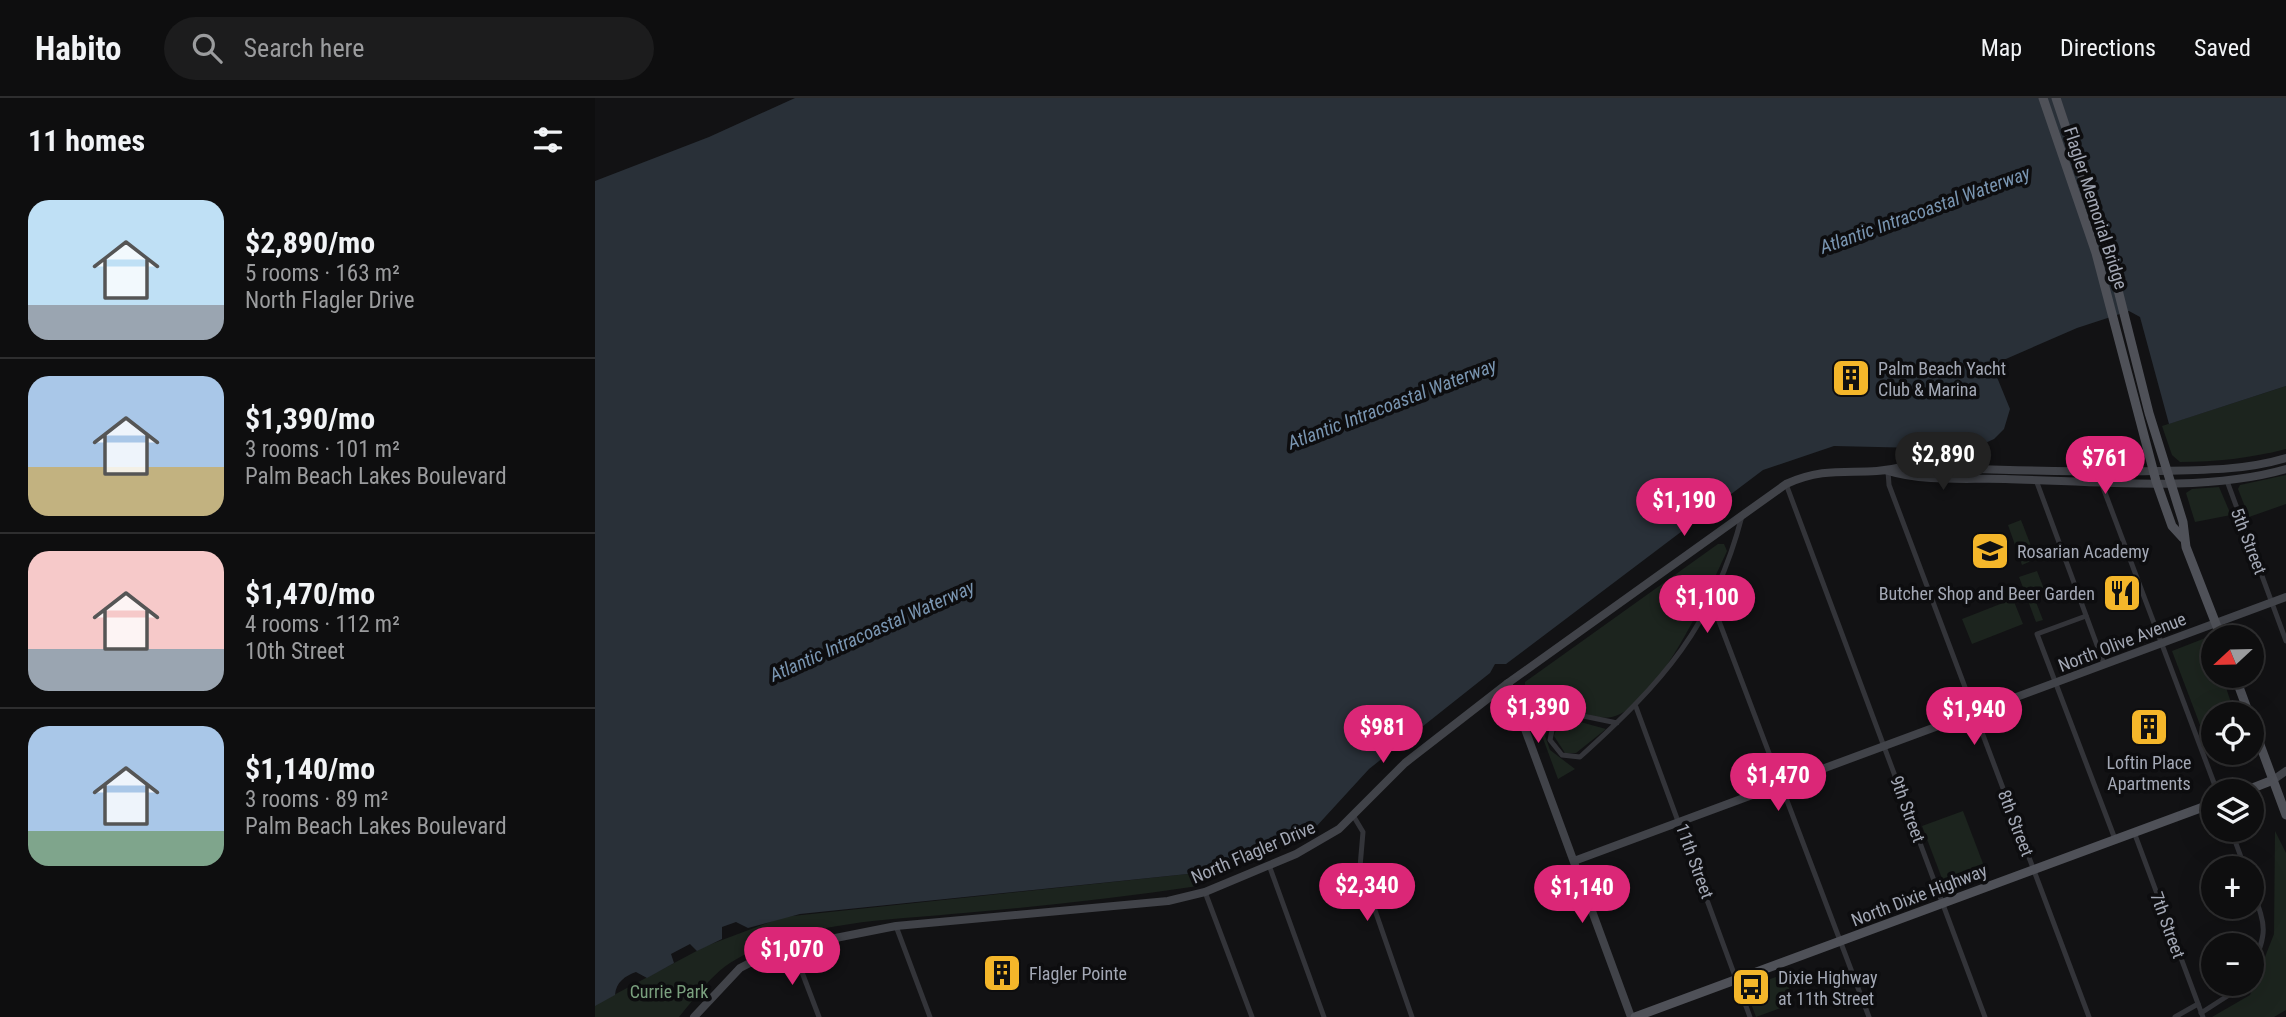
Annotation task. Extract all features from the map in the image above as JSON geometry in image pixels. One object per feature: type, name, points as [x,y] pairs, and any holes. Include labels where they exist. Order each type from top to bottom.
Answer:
[{"type":"main road","name":"Flagler Memorial Bridge","points":[[2042,98],[2091,234],[2156,481],[2172,526],[2183,538]]},
{"type":"main road","name":"Flagler Memorial Bridge","points":[[2056,98],[2099,222],[2169,482],[2183,522],[2183,538]]},
{"type":"main road","points":[[2183,538],[2216,623]]},
{"type":"main road","points":[[2264,756],[2286,815]]},
{"type":"main road","points":[[2264,784],[2273,780]]},
{"type":"main road","name":"North Dixie Highway","points":[[1633,1017],[2201,808]]},
{"type":"street","name":"North Flagler Drive","points":[[694,1017],[740,968],[761,955],[792,946],[896,926],[1168,901],[1205,891],[1317,843],[1354,817],[1405,763],[1508,683],[1742,514],[1786,484],[1816,472],[1888,471],[1902,467],[2071,472],[2166,471],[2255,467],[2286,458]]},
{"type":"street","name":"North Flagler Drive","points":[[1888,471],[1902,475],[2169,482],[2227,481],[2286,468]]},
{"type":"street","name":"8th Street","points":[[1888,471],[1889,485],[2089,1017]]},
{"type":"street","points":[[2036,480],[2105,666]]},
{"type":"street","name":"5th Street","points":[[2227,481],[2286,641]]},
{"type":"street","points":[[2101,482],[2213,779]]},
{"type":"street","name":"9th Street","points":[[1786,484],[1985,1017]]},
{"type":"street","points":[[1618,723],[1569,713],[1553,725],[1550,740],[1562,755],[1580,757],[1636,707],[1671,666],[1711,600],[1729,559],[1742,514]]},
{"type":"street","name":"North Olive Avenue","points":[[1574,860],[2286,597]]},
{"type":"street","points":[[1711,600],[1869,1017]]},
{"type":"street","points":[[2086,616],[2037,634],[2115,839]]},
{"type":"street","points":[[1508,683],[1633,1017]]},
{"type":"street","name":"11th Street","points":[[1636,707],[1750,1017]]},
{"type":"street","points":[[2273,780],[2286,771]]},
{"type":"street","points":[[2273,780],[2286,779]]},
{"type":"street","points":[[1354,817],[1363,832],[1360,867],[1412,1017]]},
{"type":"street","name":"7th Street","points":[[2134,832],[2202,1015]]},
{"type":"street","points":[[1269,865],[1324,1017]]},
{"type":"street","points":[[1205,891],[1252,1017]]},
{"type":"street","points":[[2263,919],[2264,940]]},
{"type":"street","points":[[896,926],[930,1017]]},
{"type":"street","points":[[792,946],[818,1017]]},
{"type":"street","points":[[2202,1015],[2229,996]]},
{"type":"street","points":[[2175,1017],[2198,1004]]},
{"type":"green space","points":[[2286,386],[2286,449],[2207,461],[2180,462],[2172,455],[2162,426]]},
{"type":"green space","points":[[2286,475],[2286,504],[2249,517],[2238,489],[2240,485]]},
{"type":"green space","points":[[2219,487],[2231,515],[2195,522],[2186,493],[2192,489]]},
{"type":"green space","points":[[2021,520],[2036,559],[2022,565],[2008,525]]},
{"type":"green space","points":[[1718,544],[1724,544],[1727,551],[1708,592],[1680,645],[1646,692],[1629,709],[1612,717],[1572,712],[1554,716],[1545,736],[1550,750],[1575,769],[1558,779],[1525,690],[1525,682]]},
{"type":"green space","points":[[2037,571],[2044,589],[2034,597],[2043,620],[2036,622],[2019,577]]},
{"type":"green space","points":[[2013,599],[2023,624],[1972,644],[1962,619]]},
{"type":"green space","points":[[2201,640],[2201,688],[2226,688],[2231,702],[2201,702],[2201,727],[2172,651]]},
{"type":"green space","points":[[1573,720],[1606,729],[1576,753],[1565,753],[1554,736],[1560,724]]},
{"type":"green space","points":[[1963,811],[1987,874],[1946,889],[1922,826]]},
{"type":"green space","points":[[2275,831],[2286,853],[2286,1010],[2274,1017],[2212,1017],[2248,996],[2264,996],[2264,959],[2274,934]]},
{"type":"green space","name":"Currie Park","points":[[1197,873],[1198,886],[1052,905],[847,924],[817,930],[761,947],[727,965],[712,978],[679,1017],[595,1017],[595,1005],[706,946],[783,917]]},
{"type":"green space","points":[[1784,974],[1794,1003],[1756,1017],[1745,988]]},
{"type":"water","name":"Atlantic Intracoastal Waterway","points":[[795,98],[2286,98],[2286,386],[2169,424],[2140,317],[2129,311],[2077,328],[1992,365],[2010,409],[2004,429],[1994,439],[1981,445],[1920,448],[1834,446],[1763,470],[1506,664],[1495,664],[1490,673],[1369,769],[1314,829],[1227,865],[1197,873],[800,914],[748,928],[736,922],[722,927],[722,939],[697,951],[690,944],[671,954],[674,963],[647,978],[636,972],[628,975],[619,983],[615,995],[595,1006],[595,181],[709,137]]},
{"type":"place","name":"Palm Beach Yacht Club & Marina","points":[[1851,378]]},
{"type":"place","name":"Rosarian Academy","points":[[1990,551]]},
{"type":"place","name":"Butcher Shop and Beer Garden","points":[[2122,593]]},
{"type":"place","name":"Loftin Place Apartments","points":[[2149,727]]},
{"type":"place","name":"Flagler Pointe","points":[[1002,973]]},
{"type":"place","name":"Dixie Highway at 11th Street","points":[[1751,987]]}]
